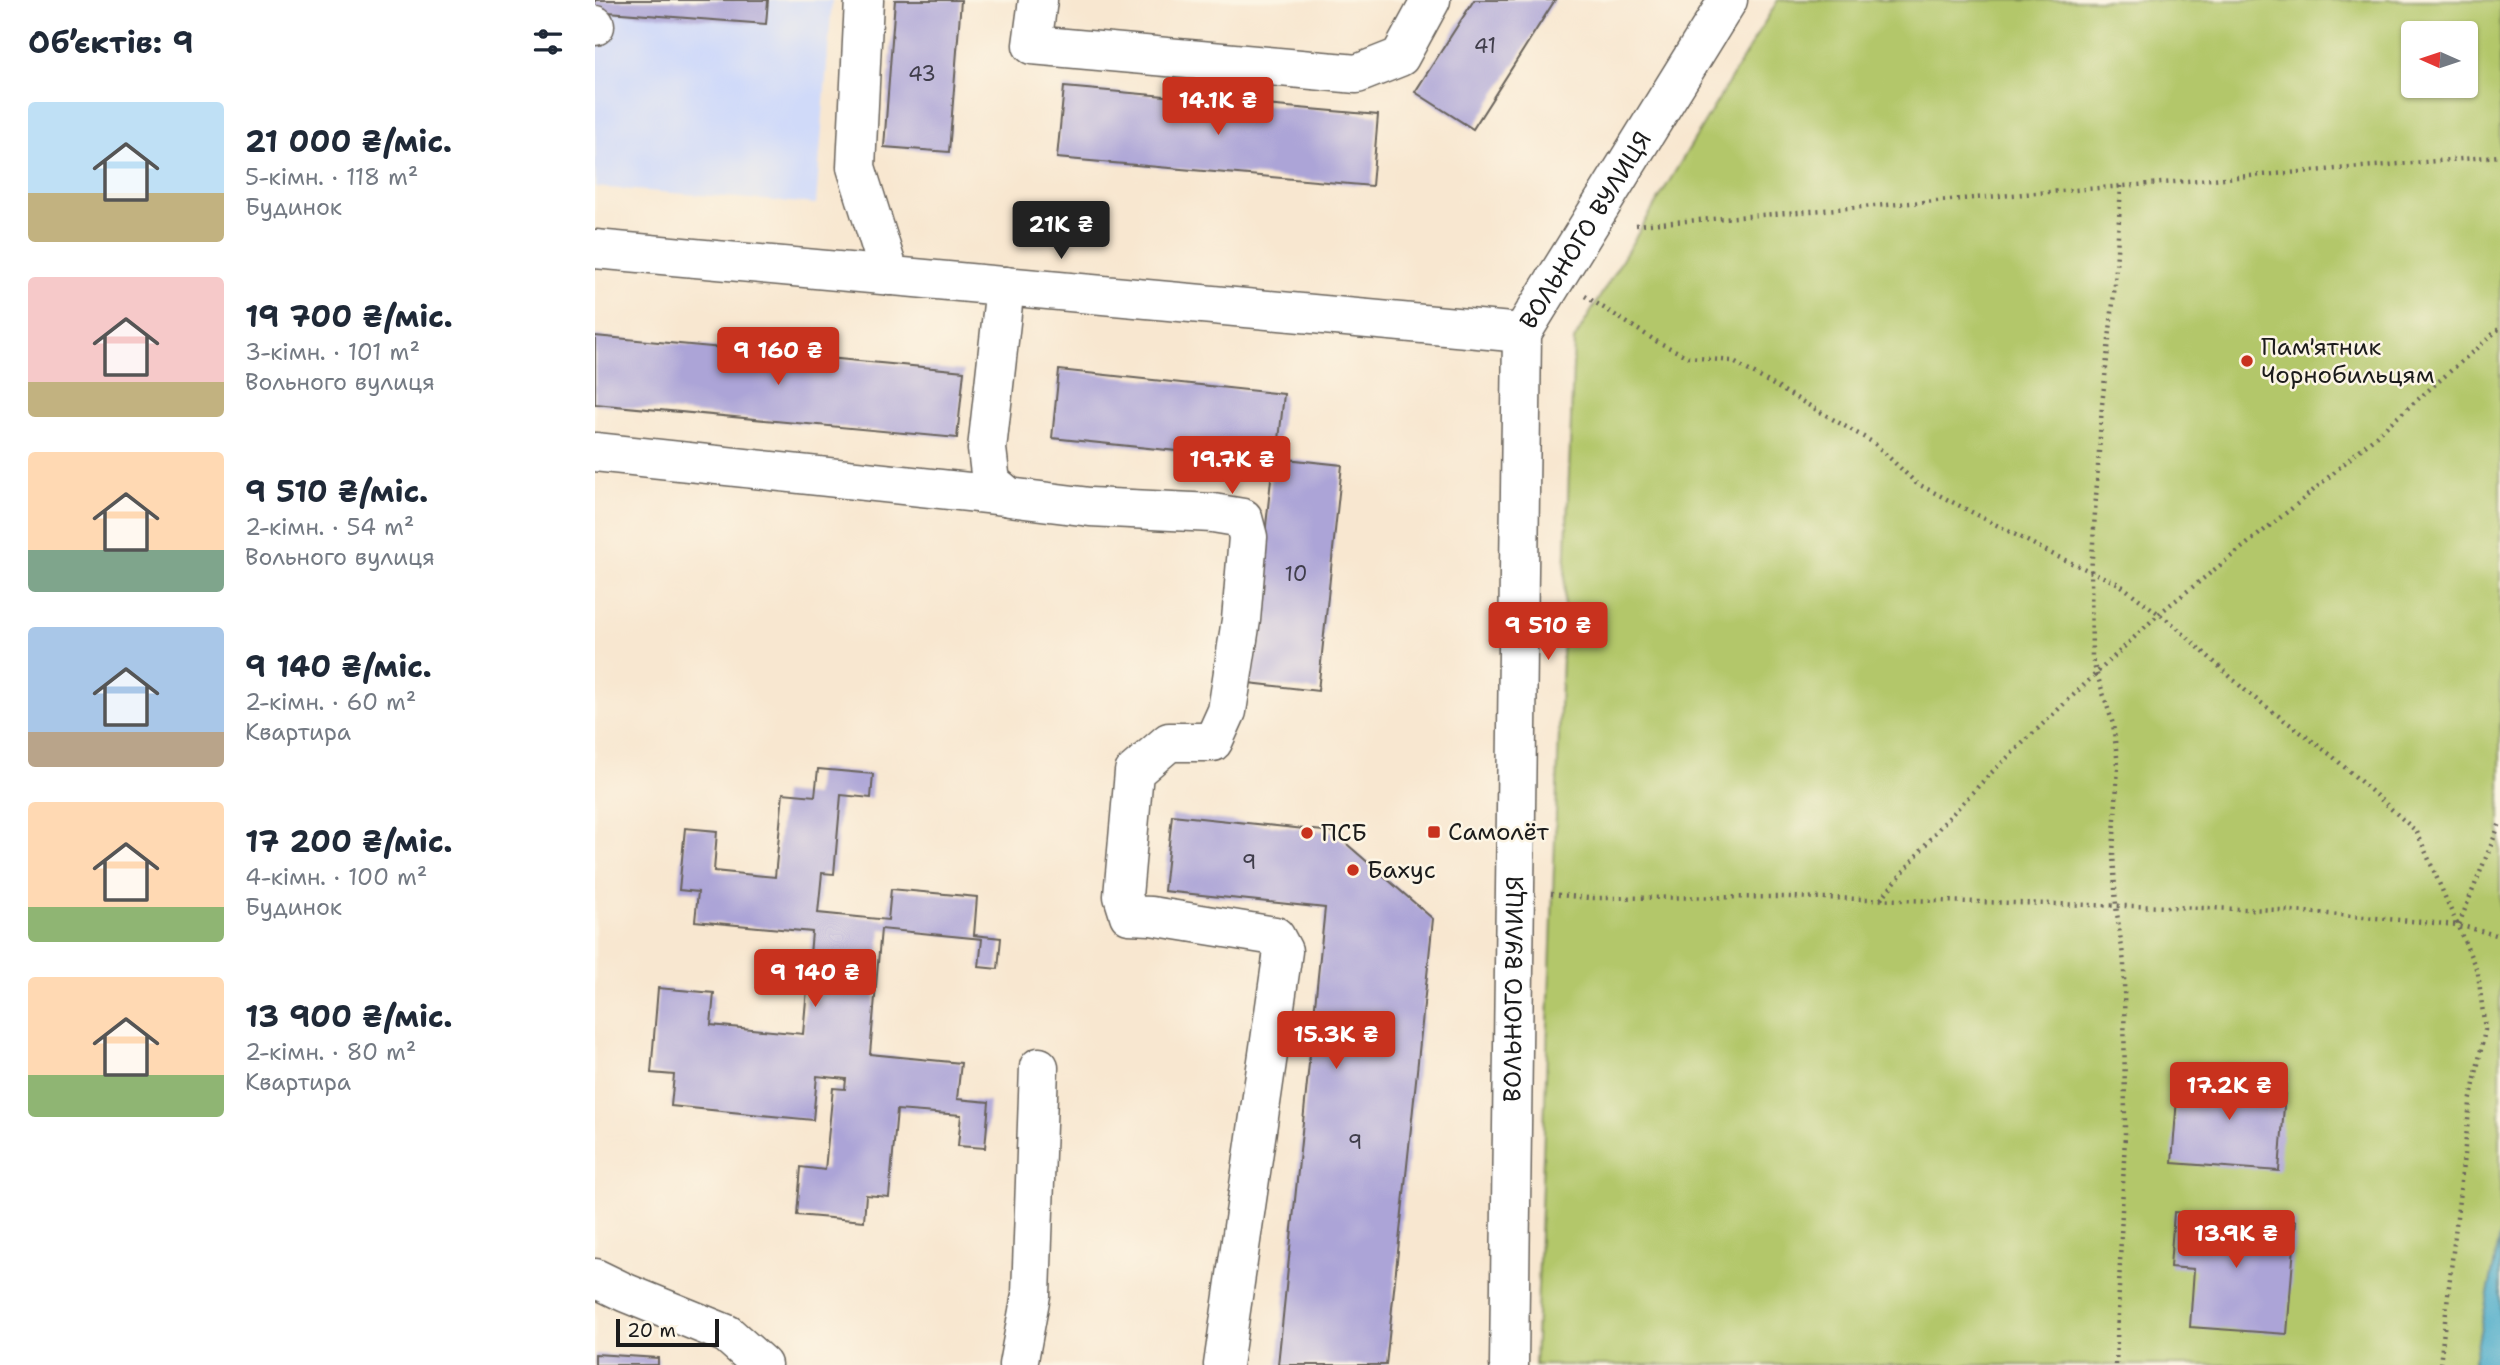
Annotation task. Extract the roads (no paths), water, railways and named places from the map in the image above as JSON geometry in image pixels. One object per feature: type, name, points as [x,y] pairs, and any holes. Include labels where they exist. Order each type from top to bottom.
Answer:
[{"type":"street","points":[[864,0],[856,167],[890,276]]},
{"type":"street","points":[[1038,0],[1032,45],[1357,74],[1400,57],[1431,0]]},
{"type":"street","name":"ВОЛЬНОГО ВУЛИЦЯ","points":[[1509,1365],[1522,333],[1728,0]]},
{"type":"street","points":[[595,249],[1522,333]]},
{"type":"street","points":[[1005,286],[987,449],[991,482],[1006,496]]},
{"type":"street","points":[[595,453],[1090,507],[1213,513],[1243,518],[1248,537],[1241,620],[1227,711],[1213,742],[1169,742],[1134,772],[1123,896],[1129,915],[1151,916],[1275,936],[1283,951],[1223,1365]]},
{"type":"street","points":[[1018,1365],[1031,1294],[1039,1068]]},
{"type":"street","points":[[595,1278],[727,1334],[762,1365]]},
{"type":"water","points":[[2500,1236],[2500,1365],[2473,1365]]},
{"type":"place","name":"Пам'ятник Чорнобильцям","points":[[2247,361]]},
{"type":"place","name":"Самолёт","points":[[1434,832]]},
{"type":"place","name":"ПСБ","points":[[1307,833]]},
{"type":"place","name":"Бахус","points":[[1353,870]]}]
